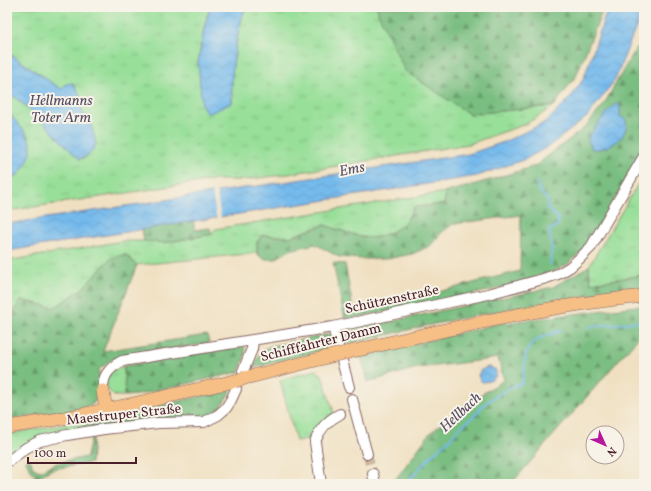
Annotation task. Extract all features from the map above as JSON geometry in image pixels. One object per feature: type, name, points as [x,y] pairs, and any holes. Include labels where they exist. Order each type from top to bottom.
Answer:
[{"type":"main road","name":"Schifffahrter Damm","points":[[7,426],[48,421],[106,410],[493,319],[597,301],[644,296]]},
{"type":"main road","points":[[103,391],[106,410]]},
{"type":"street","name":"Schützenstraße","points":[[103,391],[102,383],[106,373],[113,366],[122,361],[333,327],[488,294],[558,274],[570,267],[591,246],[644,156]]},
{"type":"street","points":[[333,327],[349,387]]},
{"type":"street","name":"Maestruper Straße","points":[[7,462],[26,448],[40,441],[67,435],[159,423],[204,422],[218,415],[226,408],[231,400],[252,350],[253,340]]},
{"type":"street","points":[[352,399],[368,454]]},
{"type":"street","points":[[321,484],[315,442],[323,427],[340,414]]},
{"type":"green space","points":[[7,7],[210,7],[204,28],[198,63],[232,102],[234,54],[245,7],[377,7],[379,15],[469,114],[554,106],[526,124],[469,144],[282,175],[243,180],[213,180],[7,211],[7,174],[14,178],[29,137],[7,111],[7,92],[36,115],[79,159],[85,158],[91,152],[91,124],[82,112],[80,95],[67,84],[61,89],[7,52]]},
{"type":"green space","points":[[377,7],[604,7],[576,76],[554,106],[469,114],[405,71],[379,15]]},
{"type":"green space","points":[[644,47],[644,149],[587,246],[568,264],[543,277],[488,291],[345,320],[333,263],[345,264],[353,309],[395,303],[520,271],[521,215],[453,224],[441,233],[430,246],[412,254],[386,259],[339,257],[315,244],[290,250],[275,259],[264,259],[257,254],[257,242],[263,235],[289,237],[324,225],[361,237],[375,238],[392,232],[405,223],[414,207],[444,204],[446,192],[535,166],[583,129],[603,106],[636,48]]},
{"type":"green space","points":[[644,174],[644,275],[591,283],[589,266]]},
{"type":"green space","points":[[446,192],[444,205],[414,207],[405,223],[392,232],[374,238],[361,237],[324,225],[289,237],[263,235],[257,242],[257,253],[137,265],[125,254],[110,259],[82,289],[54,308],[21,300],[7,324],[7,261],[123,241],[151,241],[164,243],[212,234],[215,229]]},
{"type":"green space","points":[[193,221],[195,230],[210,228],[212,234],[164,243],[144,241],[142,229]]},
{"type":"green space","points":[[125,254],[137,265],[103,351],[207,335],[209,343],[113,359],[99,369],[98,397],[92,405],[81,409],[7,420],[7,324],[21,300],[54,308],[82,289],[110,259]]},
{"type":"green space","points":[[589,266],[591,283],[644,275],[644,290],[567,299],[491,312],[341,346],[339,335],[341,332],[553,287]]},
{"type":"green space","points":[[644,305],[644,331],[511,484],[392,484],[430,433],[463,406],[504,380],[498,358],[417,368],[368,382],[361,357],[496,324]]},
{"type":"green space","points":[[330,334],[336,347],[252,368],[263,350],[271,346]]},
{"type":"green space","points":[[241,346],[245,348],[245,356],[239,372],[137,395],[125,396],[124,366]]},
{"type":"green space","points":[[124,366],[125,396],[114,396],[108,390],[106,381],[110,372]]},
{"type":"green space","points":[[316,370],[322,375],[334,413],[314,438],[296,441],[280,380]]},
{"type":"green space","points":[[231,390],[221,407],[202,419],[85,429],[84,421]]},
{"type":"green space","points":[[84,421],[85,429],[7,458],[7,434]]},
{"type":"green space","points":[[91,438],[93,438],[91,463],[52,469],[36,478],[25,460],[27,459],[31,461],[33,468],[40,471],[57,463],[87,457]]},
{"type":"water","points":[[210,7],[245,7],[234,54],[232,103],[208,114],[202,106],[198,63],[204,28]]},
{"type":"water","points":[[608,7],[644,7],[615,80],[587,117],[549,146],[526,159],[477,176],[7,251],[7,224],[469,154],[504,142],[546,122],[571,97],[584,78]]},
{"type":"water","name":"Hellmanns Toter Arm","points":[[7,52],[61,89],[67,84],[73,83],[80,95],[82,112],[91,124],[96,144],[91,152],[79,159],[36,115],[7,92]]},
{"type":"water","points":[[617,103],[620,105],[620,116],[626,120],[625,132],[616,142],[611,145],[605,148],[592,149],[588,140],[589,135],[609,110]]},
{"type":"water","name":"Hellmanns Toter Arm","points":[[7,111],[27,135],[31,148],[30,156],[26,164],[14,178],[7,174]]},
{"type":"water","points":[[488,367],[495,369],[496,375],[491,380],[482,382],[478,375],[481,370]]},
{"type":"pier","points":[[216,190],[221,219],[217,220],[212,191]]},
{"type":"waterway","name":"Hellbach","points":[[537,182],[540,192],[548,200],[547,208],[558,218],[558,225],[549,230],[552,248],[550,264]]},
{"type":"waterway","points":[[589,327],[644,321]]},
{"type":"waterway","name":"Hellbach","points":[[405,484],[433,454],[450,439],[457,430],[474,416],[484,404],[509,388],[522,383],[528,349],[534,342],[543,337],[561,331]]},
{"type":"tunnel","points":[[367,454],[373,474]]},
{"type":"water label","name":"Ems","points":[[352,170]]}]
